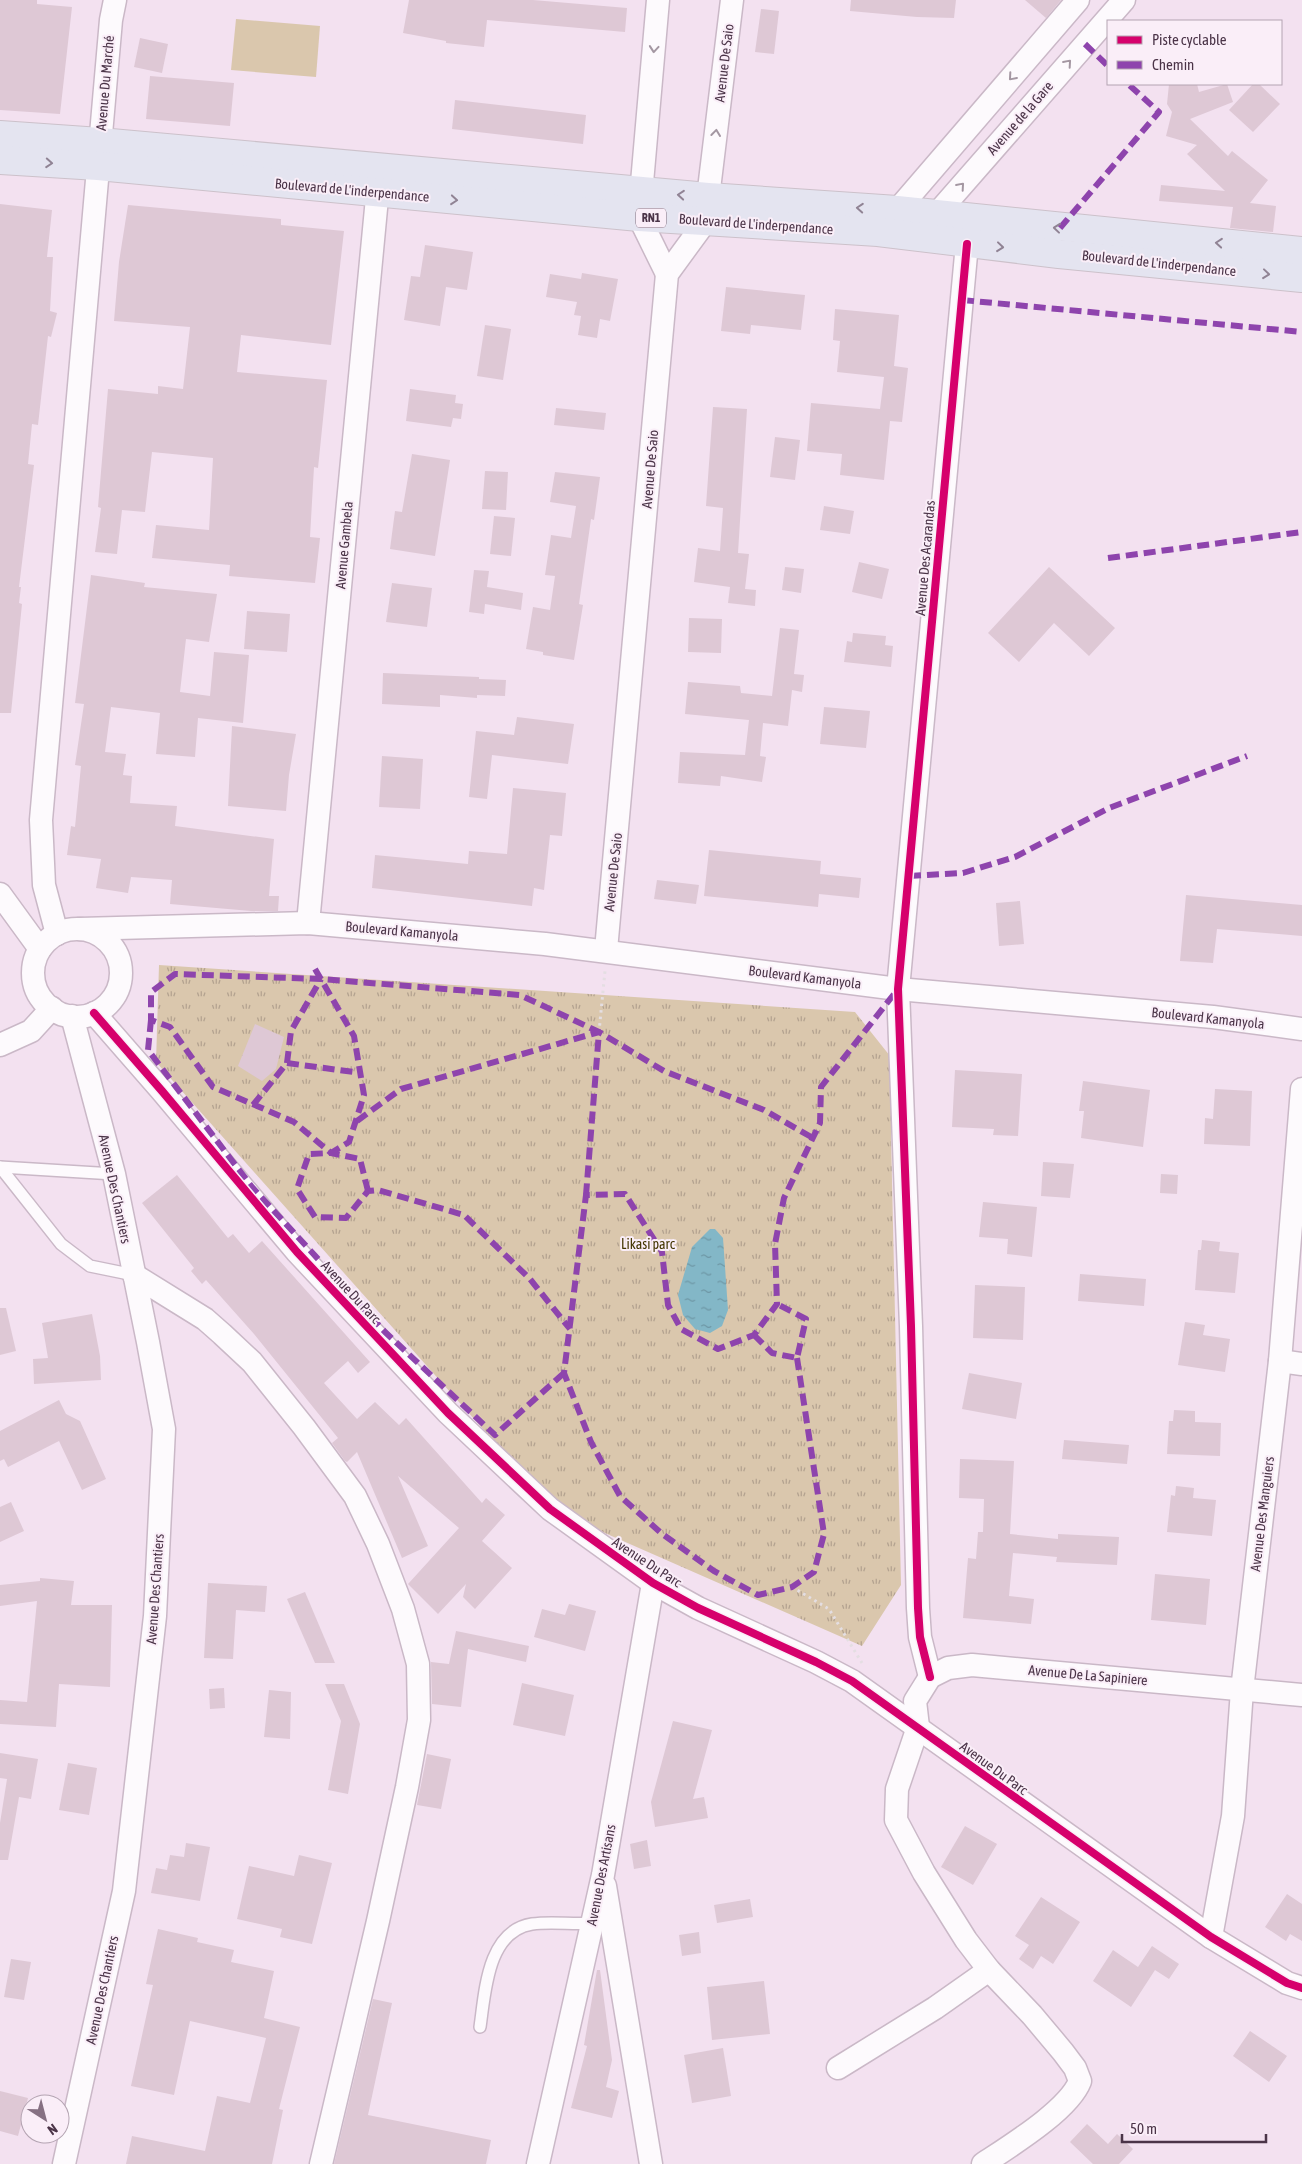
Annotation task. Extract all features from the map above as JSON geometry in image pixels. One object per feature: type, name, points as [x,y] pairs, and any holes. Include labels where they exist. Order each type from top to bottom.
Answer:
[{"type":"highway","name":"Boulevard de L'inderpendance","points":[[0,135],[99,154],[706,209],[967,244],[1302,278]]},
{"type":"highway","name":"Boulevard de L'inderpendance","points":[[0,160],[99,154]]},
{"type":"highway","name":"Boulevard de L'inderpendance","points":[[706,209],[897,210],[1302,251]]},
{"type":"street","name":"Avenue Du Marché","points":[[57,934],[44,886],[41,820],[110,20],[115,0]]},
{"type":"street","points":[[658,0],[640,204],[667,274]]},
{"type":"street","name":"Avenue De Saio","points":[[606,950],[667,274],[706,209],[732,0]]},
{"type":"street","points":[[878,232],[1078,0]]},
{"type":"street","name":"Avenue de la Gare","points":[[918,237],[1124,0]]},
{"type":"street","name":"Avenue Gambela","points":[[308,923],[378,180]]},
{"type":"street","name":"Avenue Des Acarandas","points":[[930,1677],[920,1637],[918,1608],[911,1326],[898,989],[967,244]]},
{"type":"street","points":[[0,894],[40,949]]},
{"type":"street","name":"Boulevard Kamanyola","points":[[80,929],[308,923],[606,950],[898,989],[1204,1016],[1302,1029]]},
{"type":"street","points":[[0,1045],[73,1013],[106,1006],[114,996],[120,984],[122,971],[113,947],[104,937],[92,931],[80,929],[57,934],[40,949],[33,970],[34,981],[44,1001],[73,1013]]},
{"type":"street","name":"Avenue Des Chantiers","points":[[64,2164],[124,1891],[155,1616],[164,1429],[114,1174],[73,1013]]},
{"type":"street","name":"Avenue Du Parc","points":[[73,1013],[162,1091],[297,1252],[448,1413],[550,1509],[653,1583],[698,1608],[816,1662],[852,1681],[1210,1937],[1287,1984],[1302,1988]]},
{"type":"street","name":"Avenue Des Manguiers","points":[[1210,1937],[1233,1816],[1242,1690],[1291,1362],[1302,1089]]},
{"type":"street","points":[[134,1275],[205,1319],[252,1362],[304,1427],[355,1496],[403,1609],[418,1664],[419,1720],[407,1786],[378,1921],[321,2164]]},
{"type":"street","name":"Avenue Des Artisans","points":[[538,2164],[601,1922],[603,1875],[653,1583]]},
{"type":"street","name":"Avenue De La Sapiniere","points":[[930,1677],[948,1668],[972,1664],[1302,1695]]},
{"type":"street","points":[[930,1677],[915,1700],[918,1727],[897,1789],[896,1820],[924,1873],[966,1940],[989,1970],[1032,2015],[1063,2052],[1075,2068],[1080,2081],[1076,2092],[1065,2103],[1026,2136],[983,2164]]},
{"type":"street","points":[[601,1922],[651,2164]]},
{"type":"street","points":[[838,2068],[935,2008],[989,1970]]},
{"type":"lane","points":[[0,1168],[114,1174]]},
{"type":"lane","points":[[0,1168],[61,1244],[90,1266],[134,1275]]},
{"type":"lane","points":[[480,2027],[489,1969],[503,1942],[516,1931],[530,1924],[601,1922]]},
{"type":"path","points":[[599,1032],[606,950]]},
{"type":"path","points":[[792,1587],[829,1609],[866,1669],[852,1681]]},
{"type":"green space","points":[[236,19],[320,26],[316,77],[231,70]]},
{"type":"green space","name":"Likasi parc","points":[[159,965],[855,1012],[894,1061],[891,1135],[901,1585],[862,1646],[557,1512],[156,1062]]},
{"type":"water","points":[[710,1229],[715,1229],[723,1238],[728,1310],[722,1326],[710,1333],[695,1329],[683,1315],[678,1295],[692,1247]]},
{"type":"building","points":[[0,0],[37,0],[37,4],[72,7],[60,114],[0,110]]},
{"type":"building","points":[[409,0],[533,0],[627,8],[625,32],[487,20],[484,47],[446,43],[446,41],[403,33]]},
{"type":"building","points":[[851,0],[956,0],[954,18],[850,11]]},
{"type":"building","points":[[1025,0],[1061,0],[1046,18]]},
{"type":"building","points":[[761,9],[779,11],[774,54],[755,52]]},
{"type":"building","points":[[140,38],[168,44],[162,73],[134,67]]},
{"type":"building","points":[[150,76],[234,83],[230,126],[146,119]]},
{"type":"building","points":[[1169,85],[1197,85],[1199,92],[1227,85],[1233,102],[1190,119],[1228,156],[1232,151],[1268,180],[1250,203],[1276,206],[1273,232],[1230,228],[1233,207],[1159,201],[1161,185],[1225,191],[1187,154],[1197,145],[1166,136],[1172,112],[1167,104]]},
{"type":"building","points":[[1252,85],[1260,85],[1280,104],[1253,132],[1229,110]]},
{"type":"building","points":[[455,100],[586,115],[583,144],[452,129]]},
{"type":"building","points":[[0,204],[52,210],[47,257],[53,257],[50,311],[57,313],[51,337],[48,336],[38,425],[32,424],[28,464],[34,465],[19,587],[21,587],[19,603],[22,604],[11,713],[0,713]]},
{"type":"building","points":[[128,205],[281,219],[281,225],[344,231],[331,345],[241,335],[237,372],[327,380],[318,468],[314,467],[310,537],[320,538],[315,583],[229,576],[230,565],[152,558],[156,525],[209,530],[213,458],[152,452],[145,512],[122,510],[117,554],[95,552],[101,508],[98,507],[108,389],[158,394],[158,386],[183,389],[190,327],[114,321],[119,262]]},
{"type":"building","points":[[425,245],[473,252],[467,290],[446,287],[440,326],[404,320],[411,276],[420,277]]},
{"type":"building","points":[[582,273],[618,279],[610,321],[600,319],[597,338],[578,335],[581,316],[574,315],[577,302],[546,297],[550,274],[581,279]]},
{"type":"building","points":[[726,287],[805,295],[801,330],[751,325],[750,334],[721,331]]},
{"type":"building","points":[[835,309],[899,315],[894,366],[908,368],[902,422],[890,421],[884,480],[840,475],[842,454],[807,451],[811,403],[880,409],[884,377],[837,372],[840,341],[833,340]]},
{"type":"building","points":[[485,325],[511,329],[503,380],[477,376]]},
{"type":"building","points":[[410,389],[456,395],[455,403],[463,404],[461,419],[453,418],[451,427],[406,421]]},
{"type":"building","points":[[713,407],[747,409],[738,553],[749,554],[745,589],[756,590],[755,606],[728,603],[730,587],[694,582],[698,548],[720,551],[723,508],[706,506]]},
{"type":"building","points":[[556,408],[606,413],[604,430],[554,425]]},
{"type":"building","points":[[775,437],[800,440],[795,480],[770,477]]},
{"type":"building","points":[[412,454],[450,460],[435,556],[390,549],[395,511],[402,512]]},
{"type":"building","points":[[485,471],[508,472],[506,510],[482,509]]},
{"type":"building","points":[[555,472],[600,477],[594,520],[591,519],[579,604],[583,605],[574,660],[543,655],[543,652],[526,649],[533,607],[550,610],[555,576],[545,575],[551,535],[571,538],[576,506],[550,502]]},
{"type":"building","points":[[824,506],[854,511],[850,534],[820,530]]},
{"type":"building","points":[[494,516],[515,518],[511,556],[490,554]]},
{"type":"building","points":[[859,562],[889,569],[882,599],[852,592]]},
{"type":"building","points":[[785,567],[804,569],[801,593],[782,590]]},
{"type":"building","points":[[1049,567],[1115,628],[1089,656],[1054,623],[1019,662],[988,633]]},
{"type":"building","points":[[474,570],[489,571],[487,587],[523,593],[521,610],[485,604],[484,614],[469,612]]},
{"type":"building","points":[[91,575],[145,583],[144,587],[217,594],[209,642],[186,639],[180,692],[210,696],[214,652],[249,655],[243,723],[198,718],[195,757],[156,754],[160,713],[111,707],[105,752],[126,754],[123,775],[132,776],[130,803],[177,806],[175,826],[274,839],[269,896],[279,896],[278,911],[251,911],[170,904],[172,880],[131,877],[128,893],[96,888],[101,859],[67,855],[71,826],[75,827],[81,766],[75,765],[84,704],[75,703]]},
{"type":"building","points":[[392,583],[432,588],[427,627],[386,622]]},
{"type":"building","points":[[247,611],[290,614],[287,652],[244,649]]},
{"type":"building","points":[[689,618],[722,619],[721,653],[688,652]]},
{"type":"building","points":[[780,628],[799,630],[794,674],[804,675],[802,692],[792,690],[788,726],[763,723],[760,756],[766,757],[762,782],[721,776],[720,786],[678,783],[680,752],[745,755],[749,720],[685,714],[688,682],[740,686],[741,693],[772,696]]},
{"type":"building","points":[[853,633],[886,636],[885,645],[893,646],[891,667],[844,662],[847,641],[852,642]]},
{"type":"building","points":[[383,673],[506,680],[505,696],[477,695],[477,698],[440,695],[440,707],[382,704]]},
{"type":"building","points":[[824,707],[870,711],[866,748],[820,744]]},
{"type":"building","points":[[517,717],[574,724],[568,764],[492,755],[487,799],[469,797],[476,731],[514,735]]},
{"type":"building","points":[[232,726],[296,734],[289,775],[286,811],[228,806]]},
{"type":"building","points":[[382,756],[423,759],[420,809],[379,807]]},
{"type":"building","points":[[513,788],[566,793],[562,836],[550,835],[544,890],[534,888],[532,906],[372,888],[375,855],[468,864],[469,851],[507,854]]},
{"type":"building","points":[[709,850],[821,861],[820,874],[861,878],[859,898],[819,894],[818,907],[704,896]]},
{"type":"building","points":[[657,880],[699,885],[696,904],[654,899]]},
{"type":"building","points":[[1186,895],[1302,905],[1302,936],[1217,929],[1213,963],[1180,961]]},
{"type":"building","points":[[1020,901],[1024,944],[999,946],[996,903]]},
{"type":"building","points":[[255,1024],[284,1037],[276,1069],[262,1081],[238,1066]]},
{"type":"building","points":[[955,1070],[1022,1074],[1018,1136],[993,1135],[994,1129],[952,1127]]},
{"type":"building","points":[[1083,1081],[1150,1090],[1143,1147],[1081,1138],[1084,1111],[1079,1111]]},
{"type":"building","points":[[1215,1089],[1252,1091],[1250,1146],[1204,1144],[1205,1118],[1213,1119]]},
{"type":"building","points":[[1043,1162],[1074,1164],[1070,1198],[1041,1196]]},
{"type":"building","points":[[1161,1174],[1178,1175],[1177,1194],[1160,1193]]},
{"type":"building","points":[[177,1175],[228,1238],[233,1234],[249,1253],[262,1241],[370,1362],[358,1373],[348,1361],[324,1383],[357,1419],[375,1402],[399,1425],[406,1418],[482,1503],[486,1498],[505,1515],[482,1541],[512,1568],[475,1609],[463,1597],[466,1584],[438,1614],[408,1584],[459,1528],[398,1476],[428,1546],[402,1558],[357,1452],[347,1462],[345,1461],[332,1443],[338,1438],[254,1334],[206,1280],[202,1284],[191,1271],[194,1268],[142,1203]]},
{"type":"building","points":[[983,1202],[1037,1207],[1032,1257],[1007,1254],[1008,1239],[979,1237]]},
{"type":"building","points":[[1202,1240],[1220,1242],[1219,1251],[1239,1253],[1235,1293],[1195,1290],[1198,1250],[1201,1250]]},
{"type":"building","points":[[1080,1274],[1146,1279],[1144,1306],[1078,1301]]},
{"type":"building","points":[[975,1285],[1025,1287],[1023,1340],[973,1338]]},
{"type":"building","points":[[0,1308],[6,1308],[16,1351],[0,1355]]},
{"type":"building","points":[[92,1314],[100,1356],[101,1380],[34,1384],[33,1359],[48,1358],[42,1323]]},
{"type":"building","points":[[1185,1322],[1205,1325],[1203,1335],[1230,1339],[1225,1372],[1178,1365]]},
{"type":"building","points":[[969,1373],[1022,1383],[1016,1419],[962,1409]]},
{"type":"building","points":[[59,1400],[66,1414],[80,1421],[106,1479],[82,1490],[59,1441],[8,1467],[4,1459],[0,1461],[0,1431]]},
{"type":"building","points":[[1174,1410],[1195,1411],[1195,1422],[1221,1423],[1220,1456],[1167,1454],[1169,1421],[1173,1421]]},
{"type":"building","points":[[1064,1440],[1129,1445],[1127,1464],[1062,1459]]},
{"type":"building","points":[[960,1459],[1014,1461],[1010,1534],[1058,1539],[1058,1534],[1119,1537],[1117,1565],[1056,1562],[1057,1557],[1013,1553],[1009,1596],[1034,1599],[1031,1624],[963,1618],[968,1558],[976,1559],[978,1532],[983,1532],[984,1499],[959,1498]]},
{"type":"building","points":[[1176,1486],[1194,1488],[1193,1498],[1216,1500],[1212,1536],[1167,1532],[1171,1495],[1175,1496]]},
{"type":"building","points":[[11,1502],[24,1531],[0,1542],[0,1507]]},
{"type":"building","points":[[1155,1574],[1210,1579],[1206,1625],[1151,1620]]},
{"type":"building","points":[[40,1578],[74,1581],[71,1605],[112,1605],[110,1687],[59,1684],[56,1727],[0,1724],[0,1700],[27,1702],[37,1601],[0,1606],[0,1585],[40,1581]]},
{"type":"building","points":[[208,1583],[267,1586],[265,1612],[236,1610],[233,1659],[204,1658]]},
{"type":"building","points":[[305,1592],[335,1663],[315,1663],[287,1599]]},
{"type":"building","points":[[569,1604],[596,1611],[585,1651],[534,1637],[542,1609],[565,1615]]},
{"type":"building","points":[[456,1631],[529,1646],[526,1662],[468,1649],[461,1707],[432,1704],[431,1662],[449,1664]]},
{"type":"building","points":[[522,1683],[574,1695],[565,1736],[513,1725]]},
{"type":"building","points":[[325,1684],[344,1684],[360,1724],[348,1794],[328,1790],[341,1721]]},
{"type":"building","points":[[224,1688],[225,1708],[210,1709],[209,1689]]},
{"type":"building","points":[[269,1690],[291,1692],[290,1739],[264,1737]]},
{"type":"building","points":[[673,1721],[712,1730],[693,1799],[704,1797],[708,1818],[655,1827],[651,1802]]},
{"type":"building","points":[[0,1753],[38,1759],[31,1799],[19,1797],[8,1860],[0,1860],[0,1823],[7,1779],[0,1778]]},
{"type":"building","points":[[427,1754],[451,1759],[441,1809],[417,1805]]},
{"type":"building","points":[[68,1763],[97,1768],[89,1815],[59,1810]]},
{"type":"building","points":[[965,1826],[997,1844],[973,1885],[941,1867]]},
{"type":"building","points":[[647,1840],[651,1866],[634,1869],[630,1844]]},
{"type":"building","points":[[186,1843],[210,1847],[200,1901],[151,1893],[156,1868],[167,1870],[170,1855],[184,1857]]},
{"type":"building","points":[[299,1855],[332,1863],[312,1944],[280,1937],[282,1929],[237,1919],[249,1866],[294,1876]]},
{"type":"building","points":[[1287,1894],[1302,1904],[1302,1941],[1290,1934],[1286,1941],[1265,1927]]},
{"type":"building","points":[[1041,1897],[1080,1922],[1053,1964],[1041,1956],[1033,1969],[1019,1959],[1029,1945],[1015,1936]]},
{"type":"building","points":[[750,1899],[753,1917],[717,1923],[714,1905]]},
{"type":"building","points":[[158,1929],[198,1938],[197,1942],[234,1950],[231,1962],[274,1971],[264,2018],[300,2027],[279,2109],[283,2110],[272,2164],[126,2164],[132,2136],[205,2151],[217,2096],[250,2103],[266,2038],[190,2021],[174,2095],[131,2086],[153,1985],[146,1984]]},
{"type":"building","points":[[699,1932],[701,1953],[682,1956],[679,1935]]},
{"type":"building","points":[[1152,1946],[1179,1964],[1169,1979],[1155,1970],[1131,2007],[1093,1981],[1113,1950],[1138,1967]]},
{"type":"building","points":[[11,1959],[31,1962],[24,2000],[4,1997]]},
{"type":"building","points":[[597,1970],[600,1970],[612,2060],[606,2087],[619,2091],[612,2118],[571,2108],[587,2046],[584,2045]]},
{"type":"building","points":[[764,1981],[770,2034],[712,2040],[707,1987]]},
{"type":"building","points":[[373,1999],[392,2003],[368,2115],[491,2140],[486,2164],[334,2164]]},
{"type":"building","points":[[1250,2031],[1287,2056],[1269,2082],[1233,2056]]},
{"type":"building","points":[[723,2048],[731,2096],[692,2103],[684,2055]]},
{"type":"building","points":[[0,2091],[20,2096],[20,2128],[18,2136],[0,2131]]},
{"type":"building","points":[[1087,2124],[1108,2144],[1117,2134],[1133,2149],[1119,2164],[1093,2164],[1070,2142]]},
{"type":"marked path","points":[[1085,44],[1107,65]]},
{"type":"marked path","points":[[1060,228],[1159,112],[1129,85]]},
{"type":"marked path","points":[[962,300],[1302,332]]},
{"type":"marked path","points":[[1108,558],[1302,532]]},
{"type":"marked path","points":[[909,876],[963,873],[1015,857],[1109,808],[1247,756]]},
{"type":"marked path","points":[[315,969],[354,1036],[364,1095],[349,1142],[331,1153],[309,1154],[297,1189],[315,1217],[346,1218],[368,1191],[378,1190],[464,1215],[530,1279],[570,1329]]},
{"type":"marked path","points":[[368,1191],[360,1159],[331,1153],[294,1122],[213,1087],[170,1027],[151,1020],[151,992],[175,974],[321,979],[520,995],[599,1032],[586,1195]]},
{"type":"marked path","points":[[287,1063],[291,1031],[321,979]]},
{"type":"marked path","points":[[797,1358],[824,1534],[814,1572],[792,1587],[758,1595],[714,1571],[661,1533],[620,1496],[591,1442],[564,1373],[586,1195],[625,1194],[662,1252],[668,1305],[681,1329],[718,1349],[754,1335],[777,1304],[775,1244],[784,1198],[820,1123],[821,1087],[898,989]]},
{"type":"marked path","points":[[151,1020],[148,1050],[252,1187],[385,1332],[495,1435],[564,1373]]},
{"type":"marked path","points":[[357,1121],[401,1089],[599,1032],[664,1071],[764,1110],[813,1138]]},
{"type":"marked path","points":[[253,1105],[287,1063],[361,1073]]},
{"type":"marked path","points":[[754,1335],[772,1353],[797,1358],[806,1319],[777,1304]]},
{"type":"cycle path","points":[[930,1677],[920,1637],[918,1608],[911,1326],[898,989],[967,244]]},
{"type":"cycle path","points":[[94,1013],[297,1252],[448,1413],[550,1509],[653,1583],[698,1608],[816,1662],[852,1681],[1211,1937],[1287,1983],[1302,1988]]}]
